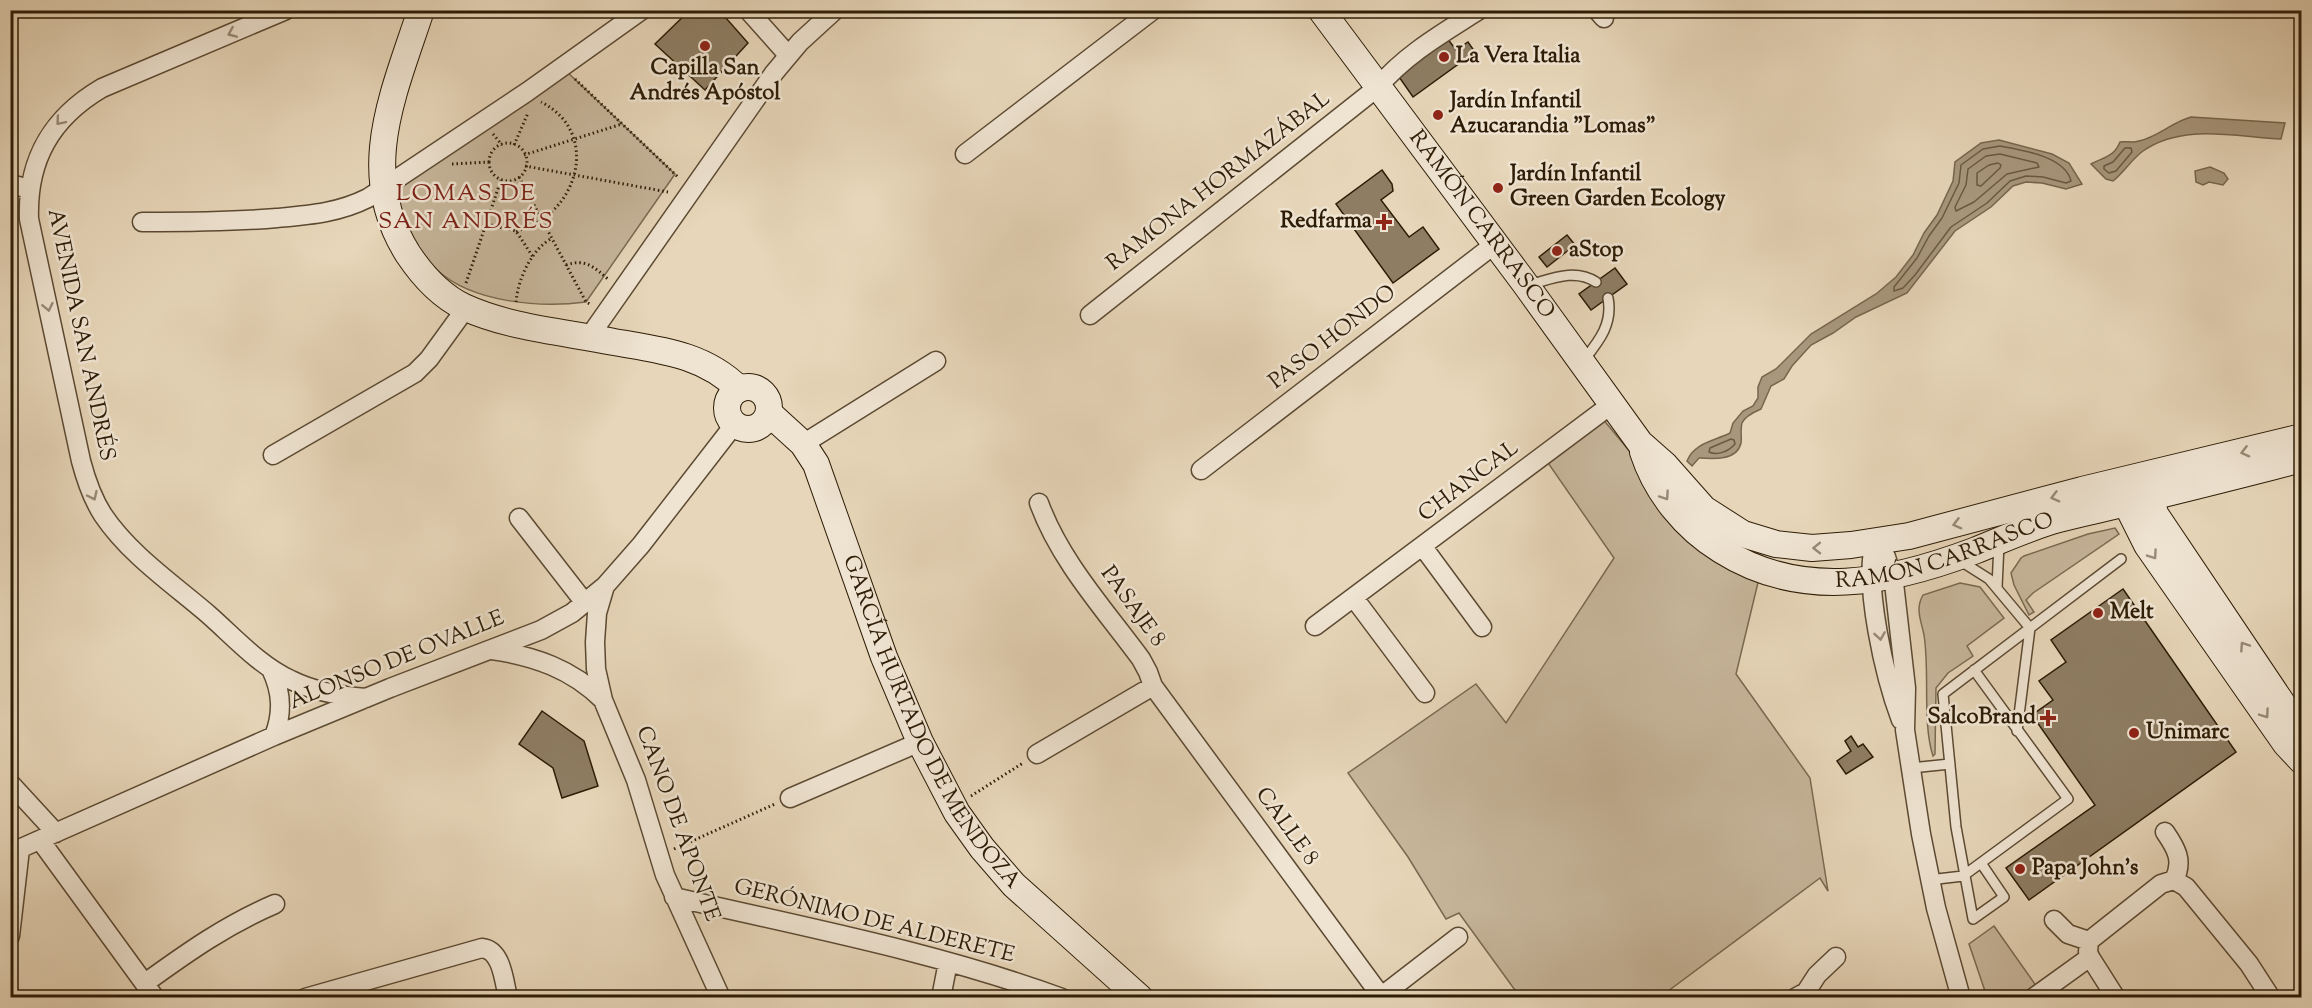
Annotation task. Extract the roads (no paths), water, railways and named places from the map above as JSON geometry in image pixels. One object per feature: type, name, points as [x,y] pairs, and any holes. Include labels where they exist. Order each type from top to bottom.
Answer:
[{"type":"street","name":"AVENIDA SAN ANDRÉS","points":[[286,10],[108,86],[80,102],[66,114],[44,144],[30,189],[29,219],[81,461],[93,497],[113,529],[271,669],[309,688],[329,694],[366,698]]},
{"type":"street","points":[[422,10],[383,138],[380,157],[382,189],[395,229],[413,262],[435,287],[466,298],[503,320],[690,357],[717,370],[739,389]]},
{"type":"street","points":[[142,222],[235,221],[321,214],[352,206],[382,189],[527,92],[642,10]]},
{"type":"street","points":[[748,10],[788,55]]},
{"type":"street","points":[[589,337],[788,55],[835,10]]},
{"type":"street","points":[[965,154],[1153,10]]},
{"type":"street","name":"RAMÓN CARRASCO","points":[[1321,10],[1526,285],[1640,443],[1665,465],[1704,509],[1743,534],[1767,542],[1794,547],[1831,547],[1875,542],[1930,532],[2082,490],[2301,437]]},
{"type":"street","name":"RAMONA HORMAZÁBAL","points":[[1090,315],[1378,87],[1416,50],[1479,10]]},
{"type":"street","points":[[10,183],[30,189]]},
{"type":"street","name":"PASO HONDO","points":[[1201,470],[1495,244]]},
{"type":"street","points":[[273,455],[415,373],[429,359],[466,298]]},
{"type":"street","points":[[803,444],[936,360]]},
{"type":"street","points":[[750,387],[761,392],[768,402],[769,414],[757,428],[745,430],[734,425],[726,408],[730,397],[739,389],[750,387]]},
{"type":"street","name":"CHANCAL","points":[[1316,626],[1612,404]]},
{"type":"street","name":"GARCÍA HURTADO DE MENDOZA","points":[[769,414],[803,444],[816,464],[884,657],[920,742],[954,807],[982,848],[1014,885],[1140,998]]},
{"type":"street","name":"ALONSO DE OVALLE","points":[[15,851],[274,736],[541,630],[585,603],[605,586],[641,544],[734,425]]},
{"type":"street","name":"RAMÓN CARRASCO","points":[[1640,443],[1649,468],[1672,505],[1697,532],[1731,556],[1768,573],[1794,580],[1821,582],[1882,578],[1954,558],[2060,519],[2301,459]]},
{"type":"street","points":[[2138,500],[2155,514],[2301,728]]},
{"type":"street","points":[[2138,500],[2147,545],[2286,744],[2301,761]]},
{"type":"street","name":"PASAJE 8","points":[[1040,503],[1049,527],[1062,551],[1142,659],[1153,686]]},
{"type":"street","points":[[519,518],[585,603]]},
{"type":"street","points":[[1875,542],[1871,559],[1882,578],[1887,673],[1905,730],[1929,880],[1961,998]]},
{"type":"street","points":[[1423,547],[1482,627]]},
{"type":"street","name":"CANO DE APONTE","points":[[605,586],[597,613],[595,642],[596,669],[603,700],[636,780],[674,897],[721,998]]},
{"type":"street","points":[[1354,598],[1425,693]]},
{"type":"street","name":"CANO DE APONTE","points":[[492,650],[531,657],[550,664],[584,683],[603,700]]},
{"type":"street","points":[[271,669],[280,693],[281,705],[274,736]]},
{"type":"street","points":[[1037,754],[1153,686]]},
{"type":"street","name":"CALLE 8","points":[[1153,686],[1380,997]]},
{"type":"street","points":[[790,798],[920,742]]},
{"type":"street","points":[[10,783],[150,990],[210,936],[275,904]]},
{"type":"street","points":[[2165,832],[2179,856],[2178,873],[2174,880]]},
{"type":"street","points":[[10,936],[15,851]]},
{"type":"street","points":[[2033,998],[2090,949],[2092,936],[2160,884],[2174,880],[2186,886],[2249,964],[2271,998]]},
{"type":"street","name":"GERÓNIMO DE ALDERETE","points":[[674,897],[948,962],[1062,998]]},
{"type":"street","points":[[2054,920],[2068,934],[2090,949],[2116,998]]},
{"type":"street","points":[[1380,997],[1458,937]]},
{"type":"street","points":[[305,998],[482,948],[490,950],[497,956],[508,998]]},
{"type":"street","points":[[1804,996],[1817,975],[1836,957]]},
{"type":"street","points":[[941,998],[948,962]]},
{"type":"lane","points":[[1526,285],[1562,275],[1587,276],[1596,282]]},
{"type":"lane","points":[[1582,362],[1604,334],[1610,309],[1608,298]]},
{"type":"lane","points":[[1997,587],[2000,540]]},
{"type":"lane","points":[[1954,558],[1981,572],[1997,587],[2030,628],[2017,731]]},
{"type":"lane","points":[[1981,863],[2004,897],[1973,920],[1963,876],[1943,693],[2121,559]]},
{"type":"lane","points":[[1929,880],[1963,876],[2068,799],[1974,670]]},
{"type":"lane","points":[[1911,768],[1950,764]]},
{"type":"water","points":[[2191,117],[2285,123],[2281,139],[2192,134],[2159,142],[2139,154],[2113,181],[2106,179],[2091,164],[2112,154],[2120,142],[2146,139]]},
{"type":"water","points":[[1999,140],[2052,154],[2069,163],[2082,184],[2066,189],[2026,182],[2013,186],[1991,207],[1955,231],[1907,293],[1856,317],[1811,345],[1792,366],[1784,379],[1771,386],[1761,409],[1743,421],[1741,443],[1735,453],[1724,458],[1699,458],[1692,466],[1687,461],[1694,450],[1730,433],[1733,423],[1743,411],[1753,406],[1758,398],[1758,387],[1762,377],[1776,369],[1811,334],[1876,294],[1896,277],[1913,255],[1924,233],[1937,215],[1953,181],[1955,162],[1981,143]]},
{"type":"water","points":[[2210,167],[2224,173],[2228,179],[2223,185],[2209,182],[2203,185],[2196,182],[2195,171]]},
{"type":"place","name":"Capilla San Andrés Apóstol","points":[[705,46]]},
{"type":"place","name":"La Vera Italia","points":[[1444,57]]},
{"type":"place","name":"Jardín Infantil Azucarandia \"Lomas\"","points":[[1438,115]]},
{"type":"place","name":"Jardín Infantil Green Garden Ecology","points":[[1498,188]]},
{"type":"place","name":"Redfarma","points":[[1384,222]]},
{"type":"place","name":"aStop","points":[[1557,251]]},
{"type":"place","name":"Melt","points":[[2098,613]]},
{"type":"place","name":"SalcoBrand","points":[[2048,718]]},
{"type":"place","name":"Unimarc","points":[[2134,733]]},
{"type":"place","name":"Papa John's","points":[[2020,869]]},
{"type":"district","name":"LOMAS DE SAN ANDRÉS","points":[[466,208]]}]
